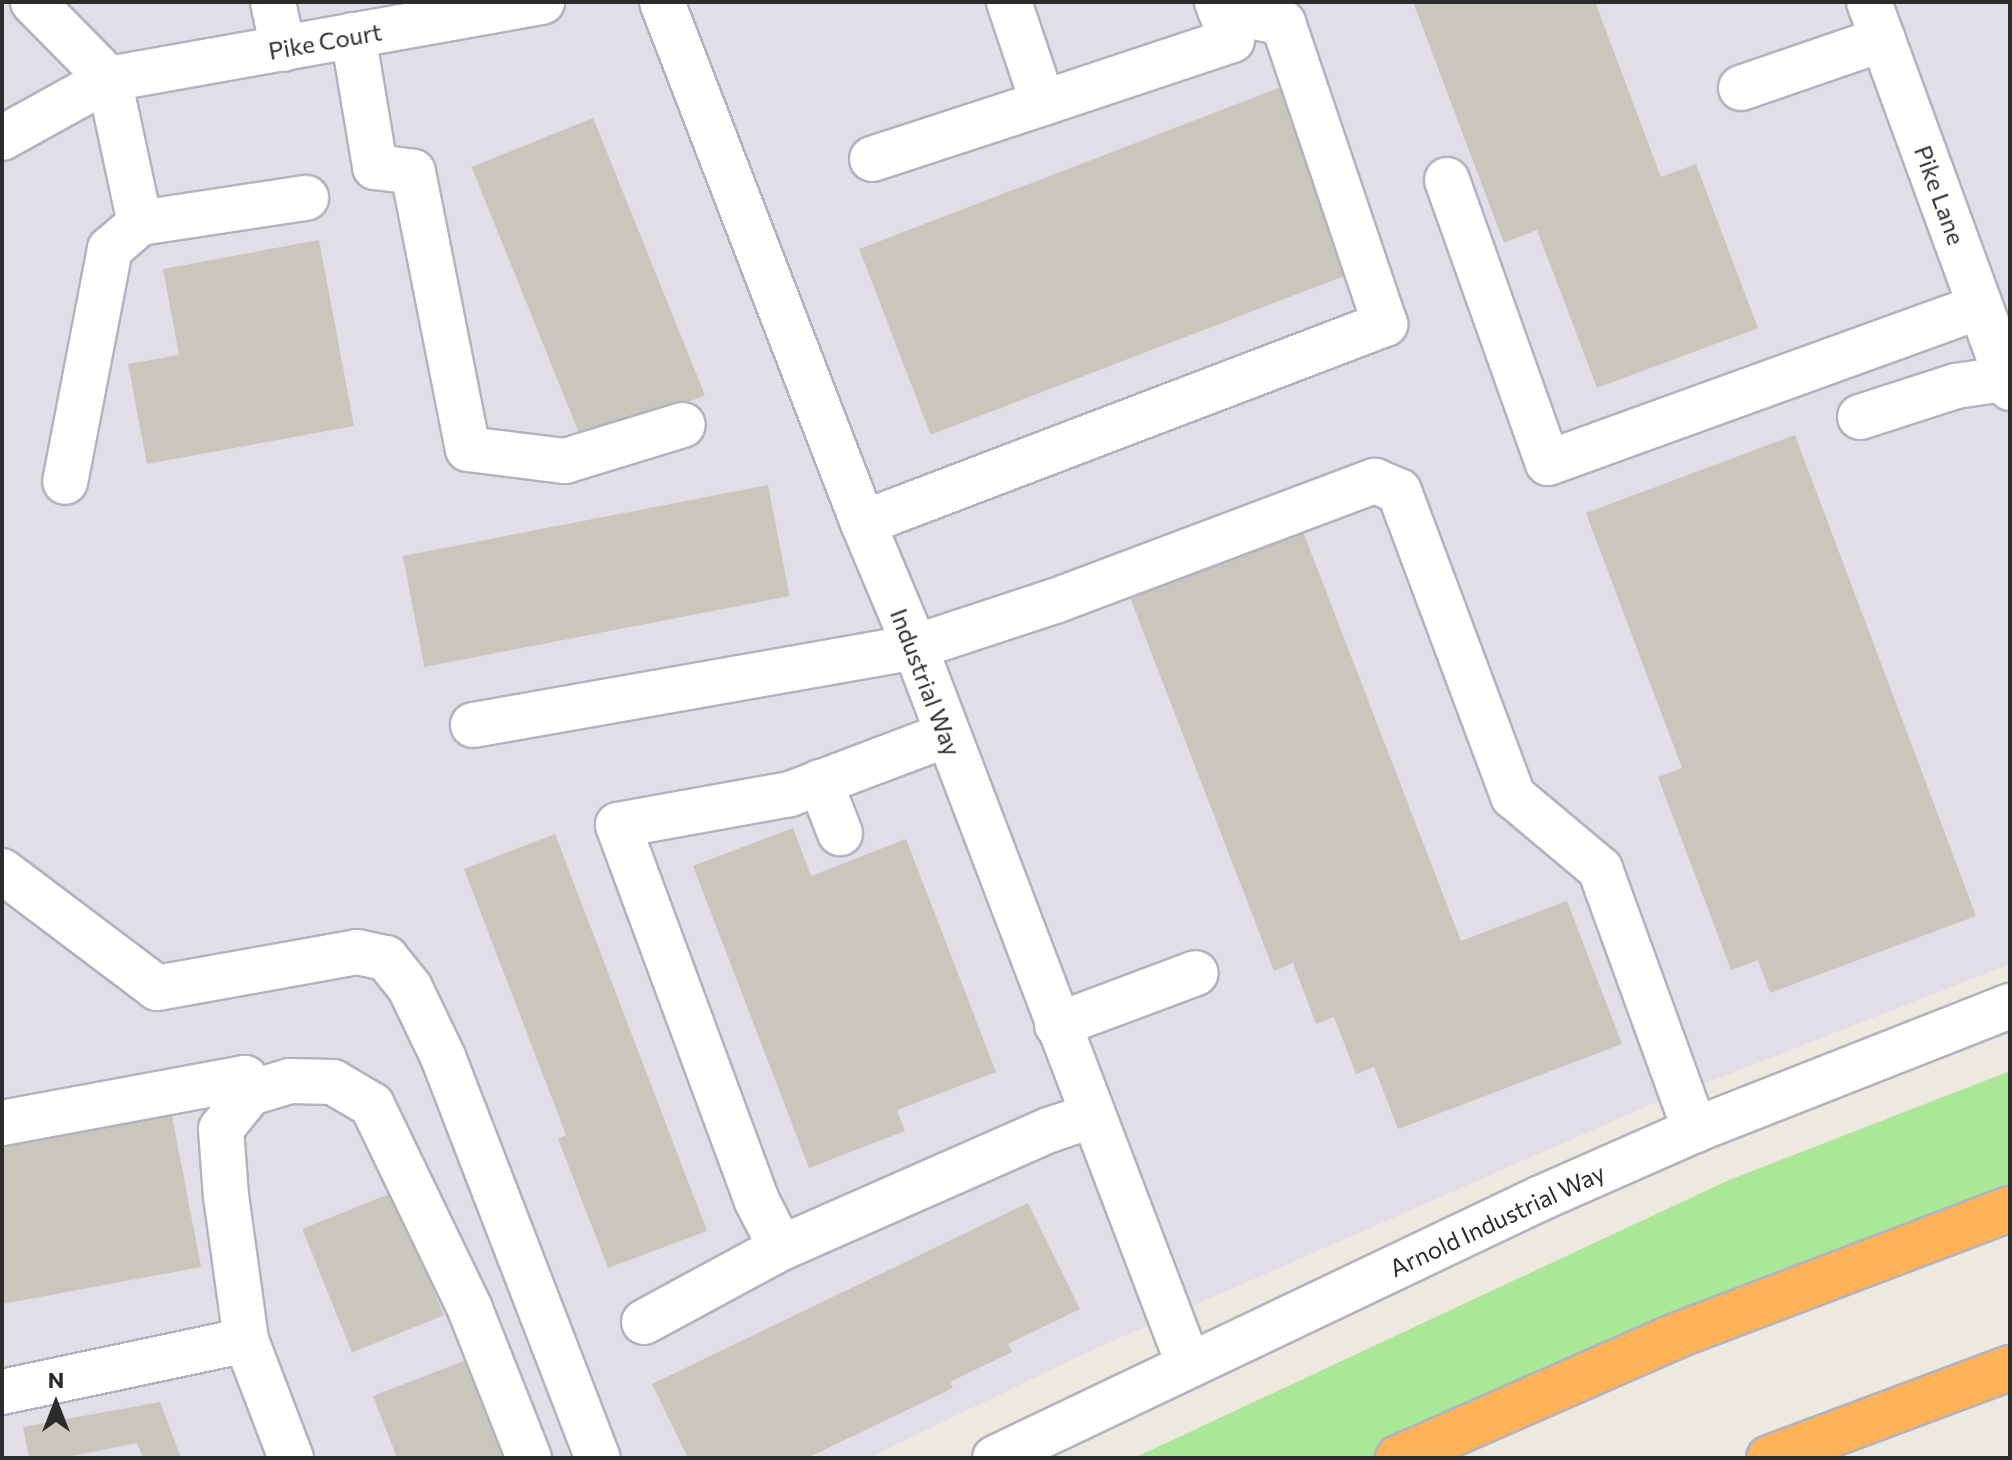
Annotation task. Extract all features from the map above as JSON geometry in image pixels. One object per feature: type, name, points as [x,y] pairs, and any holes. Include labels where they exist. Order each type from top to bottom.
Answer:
[{"type":"highway","points":[[1398,1458],[1678,1335],[2010,1209]]},
{"type":"highway","points":[[1769,1458],[2010,1368]]},
{"type":"street","points":[[33,2],[109,79],[140,223]]},
{"type":"street","points":[[273,2],[283,49]]},
{"type":"street","name":"Pike Court","points":[[2,138],[109,79],[542,2]]},
{"type":"street","name":"Industrial Way","points":[[662,2],[863,523],[915,647],[1091,1116],[1188,1363]]},
{"type":"street","points":[[1009,2],[1043,103]]},
{"type":"street","points":[[863,523],[1385,324],[1283,23],[1219,6]]},
{"type":"street","points":[[872,159],[1232,40],[1219,6]]},
{"type":"street","points":[[1741,88],[1876,20]]},
{"type":"street","name":"Pike Lane","points":[[1876,20],[2009,382]]},
{"type":"street","points":[[353,35],[375,167],[413,172],[468,449],[565,461],[683,425]]},
{"type":"street","points":[[1447,180],[1548,463],[1980,307]]},
{"type":"street","points":[[65,482],[110,249],[140,223],[306,198]]},
{"type":"street","points":[[1860,417],[1956,386],[2009,382]]},
{"type":"street","points":[[473,725],[915,647],[1055,601],[1375,481],[1399,491],[1513,796],[1600,869],[1695,1130]]},
{"type":"street","points":[[781,1248],[757,1201],[618,825],[790,794],[946,735]]},
{"type":"street","points":[[820,782],[840,833]]},
{"type":"street","points":[[2,871],[157,988],[357,952],[386,958],[410,988],[443,1057],[598,1458]]},
{"type":"street","points":[[1057,1025],[1196,973]]},
{"type":"street","name":"Arnold Industrial Way","points":[[995,1458],[1188,1363],[1541,1198],[1695,1130],[2010,1006]]},
{"type":"street","points":[[2,1123],[245,1078],[250,1093]]},
{"type":"street","points":[[291,1458],[246,1340],[226,1196],[221,1129],[250,1093],[290,1081],[333,1082],[372,1105],[470,1309],[529,1458]]},
{"type":"street","points":[[644,1322],[781,1248],[1049,1130],[1091,1116]]},
{"type":"street","points":[[2,1392],[246,1340]]},
{"type":"shaded area","points":[[2,2],[2010,2],[2010,964],[1645,1107],[1088,1352],[868,1458],[2,1458]]},
{"type":"green space","points":[[2010,1071],[2010,1209],[1398,1458],[1134,1458],[1729,1180]]},
{"type":"building","points":[[1413,2],[1595,2],[1661,177],[1696,164],[1758,328],[1597,388],[1537,230],[1504,243]]},
{"type":"building","points":[[1284,86],[1355,272],[931,435],[859,249]]},
{"type":"building","points":[[593,118],[705,395],[584,444],[472,167]]},
{"type":"building","points":[[319,240],[354,426],[147,464],[128,364],[179,355],[163,269]]},
{"type":"building","points":[[1795,435],[1976,916],[1770,993],[1758,960],[1731,970],[1658,777],[1682,768],[1586,513]]},
{"type":"building","points":[[768,485],[790,596],[424,667],[403,556]]},
{"type":"building","points":[[1297,516],[1461,941],[1567,901],[1622,1044],[1398,1129],[1374,1067],[1356,1074],[1334,1017],[1316,1024],[1293,963],[1274,971],[1124,582]]},
{"type":"building","points":[[793,828],[811,876],[906,839],[996,1072],[897,1110],[905,1131],[809,1168],[693,866]]},
{"type":"building","points":[[555,834],[707,1231],[608,1268],[558,1139],[566,1135],[464,869]]},
{"type":"building","points":[[171,1111],[201,1267],[2,1304],[2,1143]]},
{"type":"building","points":[[394,1192],[444,1315],[352,1352],[302,1229]]},
{"type":"building","points":[[1028,1203],[1080,1309],[1008,1344],[1012,1352],[950,1382],[953,1388],[807,1458],[688,1458],[652,1384]]},
{"type":"building","points":[[466,1360],[504,1458],[397,1458],[373,1396]]},
{"type":"building","points":[[160,1402],[181,1458],[143,1458],[137,1443],[62,1458],[29,1458],[23,1427]]}]
